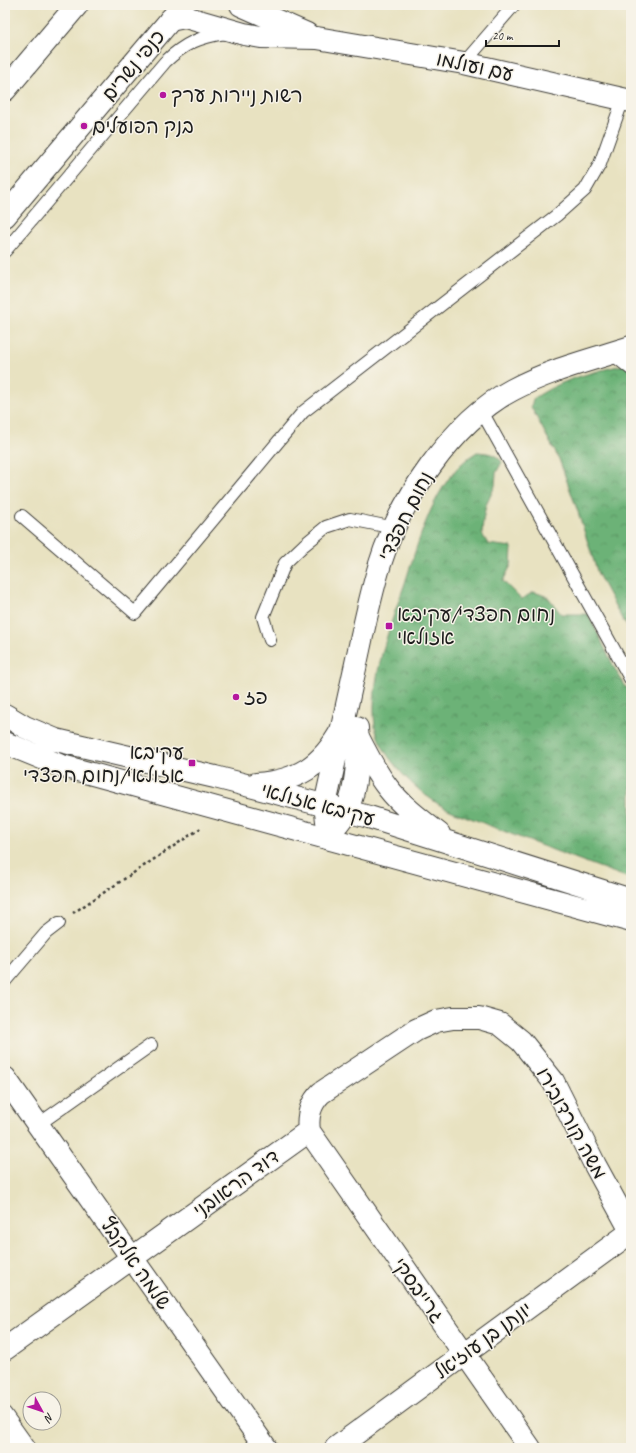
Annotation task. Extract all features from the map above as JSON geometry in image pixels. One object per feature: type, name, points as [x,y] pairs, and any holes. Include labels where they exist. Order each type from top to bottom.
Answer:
[{"type":"street","points":[[5,90],[77,5]]},
{"type":"street","name":"עם ועולמו","points":[[240,5],[317,38]]},
{"type":"street","name":"עם ועולמו","points":[[177,13],[179,17],[196,19],[244,34],[275,38],[317,38],[464,63],[627,100]]},
{"type":"street","name":"כנפי נשרים","points":[[5,216],[177,13]]},
{"type":"street","name":"נחום חפצדי","points":[[329,837],[346,811],[357,764],[350,733],[352,681],[366,616],[380,563],[414,490],[455,436],[481,410],[511,390],[547,374],[621,350]]},
{"type":"street","name":"עקיבא אזולאי","points":[[5,716],[25,727],[56,740],[247,785],[411,829],[449,843],[631,900]]},
{"type":"street","points":[[247,785],[283,780],[307,770],[350,733],[388,788],[408,809],[449,843]]},
{"type":"street","name":"נחום חפצדי","points":[[329,837],[325,806],[350,733]]},
{"type":"street","name":"עקיבא אזולאי","points":[[5,743],[59,765],[329,837],[631,921]]},
{"type":"street","name":"משה קורדובירו","points":[[309,1131],[308,1116],[310,1108],[321,1093],[416,1030],[436,1021],[453,1018],[479,1018],[500,1024],[521,1041],[553,1081],[595,1165],[631,1231]]},
{"type":"street","name":"שלמה אלקבץ","points":[[5,1078],[39,1124],[266,1448]]},
{"type":"street","name":"דוד הראובני","points":[[5,1350],[132,1257],[309,1131]]},
{"type":"street","name":"גרייבסקי","points":[[309,1131],[530,1448]]},
{"type":"street","name":"יונתן בן עוזיאל","points":[[336,1448],[631,1231]]},
{"type":"street","points":[[5,1435],[14,1448]]},
{"type":"lane","points":[[464,63],[514,5]]},
{"type":"lane","points":[[5,251],[165,62],[193,40],[211,35],[228,33],[244,34]]},
{"type":"lane","points":[[22,516],[135,613],[303,412],[557,215],[585,190],[600,164],[627,100]]},
{"type":"lane","points":[[621,350],[631,369]]},
{"type":"lane","points":[[481,410],[631,680]]},
{"type":"lane","points":[[270,640],[263,617],[285,562],[326,527],[350,519],[395,528]]},
{"type":"lane","points":[[5,981],[46,933],[59,923]]},
{"type":"lane","points":[[39,1124],[151,1045]]},
{"type":"lane","points":[[5,1413],[30,1448]]},
{"type":"path","points":[[59,923],[228,810]]},
{"type":"green space","points":[[631,363],[631,630],[622,619],[598,574],[559,459],[531,407],[533,399],[568,380]]},
{"type":"green space","points":[[477,452],[494,455],[502,462],[496,473],[495,486],[486,505],[482,534],[488,544],[512,547],[511,565],[503,581],[521,599],[534,592],[548,597],[561,614],[588,614],[615,669],[631,695],[631,879],[445,808],[420,791],[400,771],[391,760],[378,737],[375,726],[374,708],[378,672],[387,635],[416,548],[430,511],[439,493],[462,463]]},
{"type":"place","name":"רשות ניירות ערך","points":[[163,95]]},
{"type":"place","name":"בנק הפועלים","points":[[84,126]]},
{"type":"place","name":"נחום חפצדי/עקיבא אזולאי","points":[[389,626]]},
{"type":"place","name":"פז","points":[[236,697]]},
{"type":"place","name":"עקיבא אזולאי/נחום חפצדי","points":[[192,763]]}]
